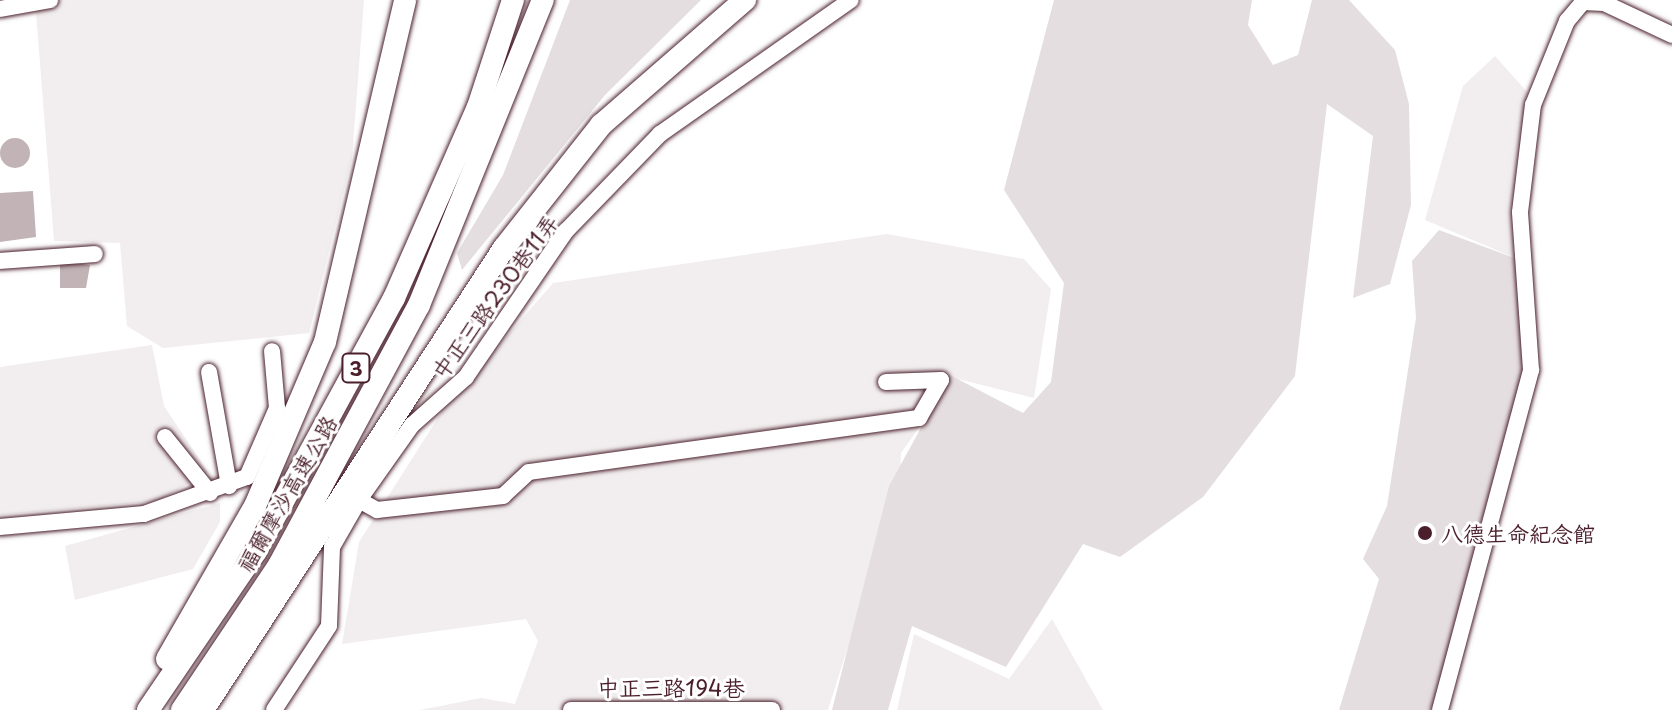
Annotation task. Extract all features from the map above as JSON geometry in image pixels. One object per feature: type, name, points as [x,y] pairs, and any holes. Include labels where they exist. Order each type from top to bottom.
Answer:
[{"type":"highway","points":[[138,710],[255,506],[304,399],[356,228],[405,0]]},
{"type":"highway","name":"福爾摩沙高速公路","points":[[148,710],[256,551],[394,298],[478,107],[513,0]]},
{"type":"highway","name":"福爾摩沙高速公路","points":[[182,710],[279,565],[419,305],[543,0]]},
{"type":"highway","points":[[203,710],[504,248],[601,125],[745,0]]},
{"type":"lane","points":[[0,9],[50,0]]},
{"type":"lane","name":"中正三路230巷11弄","points":[[274,710],[329,626],[332,547],[346,521],[412,425],[466,377],[566,231],[660,134],[851,0]]},
{"type":"lane","points":[[1440,710],[1531,370],[1520,212],[1533,105],[1567,21],[1583,2],[1604,3],[1672,35]]},
{"type":"lane","points":[[0,261],[95,254]]},
{"type":"lane","points":[[0,527],[144,514],[210,493],[247,477],[277,408],[272,351]]},
{"type":"lane","points":[[209,372],[229,486]]},
{"type":"lane","points":[[359,500],[377,510],[503,496],[529,472],[919,418],[941,380],[886,382]]},
{"type":"lane","points":[[165,437],[210,493]]},
{"type":"lane","name":"中正三路194巷","points":[[571,710],[772,710]]},
{"type":"shaded area","points":[[35,0],[364,0],[352,158],[309,333],[163,348],[127,326],[120,243],[54,241]]},
{"type":"shaded area","points":[[570,0],[701,0],[605,95],[462,270],[457,253],[503,175]]},
{"type":"shaded area","points":[[1054,0],[1252,0],[1248,25],[1273,65],[1298,55],[1312,0],[1349,0],[1395,50],[1409,104],[1411,205],[1390,284],[1353,298],[1373,136],[1327,104],[1295,376],[1203,497],[1120,557],[1083,544],[1006,667],[912,626],[888,710],[832,710],[889,486],[950,375],[1023,413],[1051,382],[1064,283],[1004,190]]},
{"type":"shaded area","points":[[1495,56],[1529,94],[1514,218],[1520,260],[1425,220],[1463,86]]},
{"type":"shaded area","points":[[15,138],[25,143],[30,153],[25,163],[15,168],[5,163],[0,153],[5,143]]},
{"type":"shaded area","points":[[33,191],[36,237],[0,242],[0,193]]},
{"type":"shaded area","points":[[1439,230],[1520,260],[1525,370],[1433,710],[1339,710],[1379,579],[1363,559],[1387,506],[1416,318],[1412,261]]},
{"type":"shaded area","points":[[887,234],[1024,259],[1051,289],[1034,398],[954,378],[901,453],[898,538],[862,602],[828,710],[420,710],[481,698],[515,704],[538,641],[526,619],[342,644],[359,542],[443,410],[553,283]]},
{"type":"shaded area","points":[[60,261],[90,265],[86,288],[60,288]]},
{"type":"shaded area","points":[[152,345],[164,406],[208,472],[158,501],[0,515],[0,367]]},
{"type":"shaded area","points":[[220,503],[220,522],[193,569],[75,600],[65,546]]},
{"type":"shaded area","points":[[1052,619],[1103,710],[897,710],[914,634],[1009,679]]},
{"type":"place","name":"八德生命紀念館","points":[[1425,533]]}]
